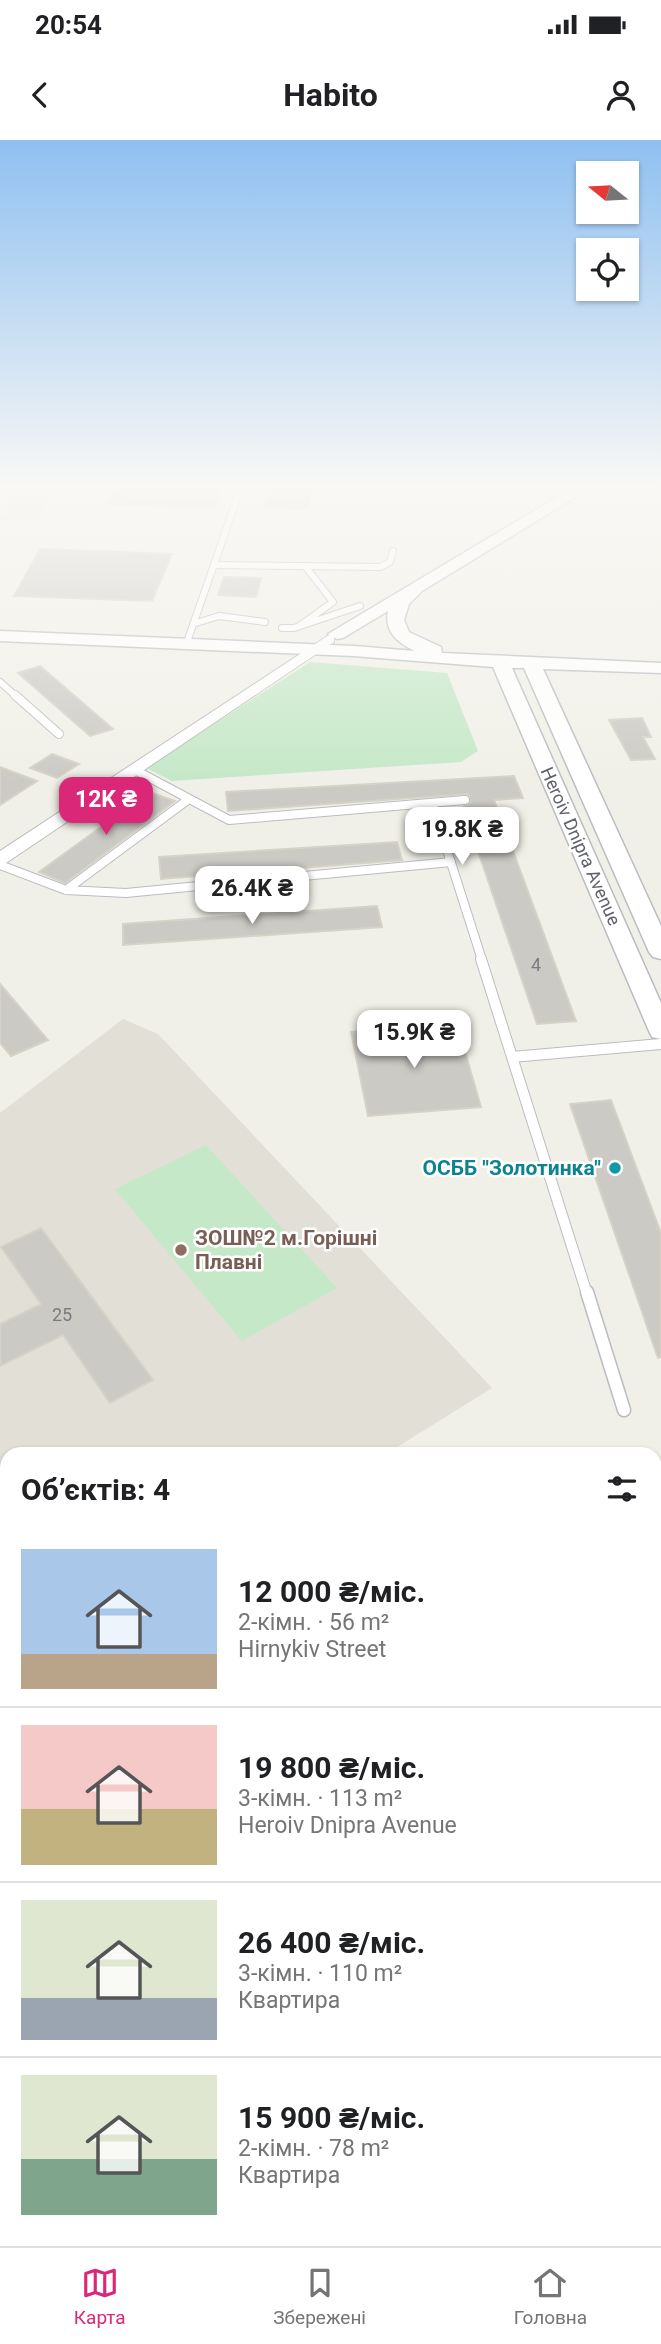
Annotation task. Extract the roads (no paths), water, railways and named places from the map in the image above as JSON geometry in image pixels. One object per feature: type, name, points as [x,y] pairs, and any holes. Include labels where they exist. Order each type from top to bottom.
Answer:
[{"type":"street","points":[[286,666],[340,644],[421,585]]},
{"type":"street","points":[[192,645],[328,630],[400,599]]},
{"type":"street","points":[[282,634],[366,648],[372,635],[400,599]]},
{"type":"street","points":[[400,599],[394,623],[398,632],[415,646],[472,661]]},
{"type":"street","points":[[372,635],[417,651],[472,661]]},
{"type":"street","points":[[0,636],[311,650],[340,644],[472,661],[661,668]]},
{"type":"street","points":[[257,648],[283,659],[286,666]]},
{"type":"street","points":[[2,858],[311,650]]},
{"type":"street","name":"Heroiv Dnipra Avenue","points":[[500,662],[661,1031]]},
{"type":"street","name":"Heroiv Dnipra Avenue","points":[[531,663],[661,952]]},
{"type":"lane","points":[[192,645],[194,624],[207,585]]},
{"type":"lane","points":[[298,627],[333,602],[320,585]]},
{"type":"lane","points":[[282,634],[360,606]]},
{"type":"lane","points":[[194,624],[204,618],[220,616],[265,622]]},
{"type":"lane","points":[[0,682],[59,734]]},
{"type":"lane","points":[[135,770],[229,820],[465,800]]},
{"type":"lane","points":[[66,890],[189,799]]},
{"type":"lane","points":[[432,803],[624,1409]]},
{"type":"lane","points":[[2,858],[66,890],[126,893],[451,862]]},
{"type":"lane","points":[[512,1057],[661,1044]]},
{"type":"place","name":"ОСББ \"Золотинка\"","points":[[615,1168]]},
{"type":"place","name":"ЗОШ№2 м.Горішні Плавні","points":[[181,1250]]}]
